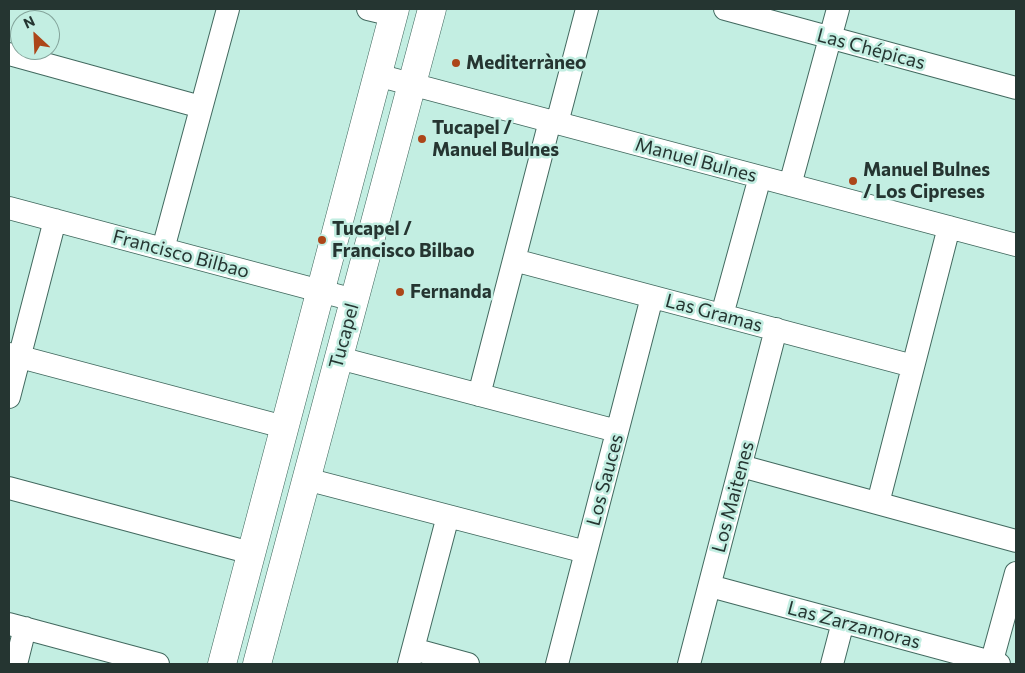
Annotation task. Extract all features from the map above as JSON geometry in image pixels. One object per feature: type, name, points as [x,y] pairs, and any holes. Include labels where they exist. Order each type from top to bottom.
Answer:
[{"type":"main road","name":"Tucapel","points":[[257,664],[432,9]]},
{"type":"main road","name":"Tucapel","points":[[222,664],[377,75],[385,11]]},
{"type":"street","points":[[163,249],[228,9]]},
{"type":"street","points":[[479,395],[514,260],[587,9]]},
{"type":"street","name":"Las Chépicas","points":[[726,9],[1016,88]]},
{"type":"street","points":[[790,185],[838,9]]},
{"type":"street","points":[[9,54],[201,107]]},
{"type":"street","name":"Manuel Bulnes","points":[[377,75],[1016,245]]},
{"type":"street","points":[[722,315],[760,177]]},
{"type":"street","name":"Francisco Bilbao","points":[[9,208],[354,300]]},
{"type":"street","points":[[9,397],[14,355],[55,220]]},
{"type":"street","points":[[878,503],[949,227]]},
{"type":"street","name":"Las Gramas","points":[[514,260],[913,366]]},
{"type":"street","name":"Los Sauces","points":[[557,664],[652,296]]},
{"type":"street","name":"Los Maitenes","points":[[689,664],[776,330]]},
{"type":"street","points":[[14,355],[284,427]]},
{"type":"street","points":[[338,358],[618,431]]},
{"type":"street","points":[[741,466],[1016,541]]},
{"type":"street","points":[[306,479],[586,552]]},
{"type":"street","points":[[9,488],[251,553]]},
{"type":"street","points":[[448,516],[411,657],[468,664]]},
{"type":"street","points":[[994,664],[1016,573]]},
{"type":"street","name":"Las Zarzamoras","points":[[710,586],[994,664]]},
{"type":"street","points":[[832,664],[844,622]]},
{"type":"street","points":[[16,664],[17,626],[158,664]]},
{"type":"place","name":"Mediterràneo","points":[[456,63]]},
{"type":"place","name":"Tucapel / Manuel Bulnes","points":[[422,139]]},
{"type":"place","name":"Manuel Bulnes / Los Cipreses","points":[[853,181]]},
{"type":"place","name":"Tucapel / Francisco Bilbao","points":[[322,240]]},
{"type":"place","name":"Fernanda","points":[[400,292]]}]
